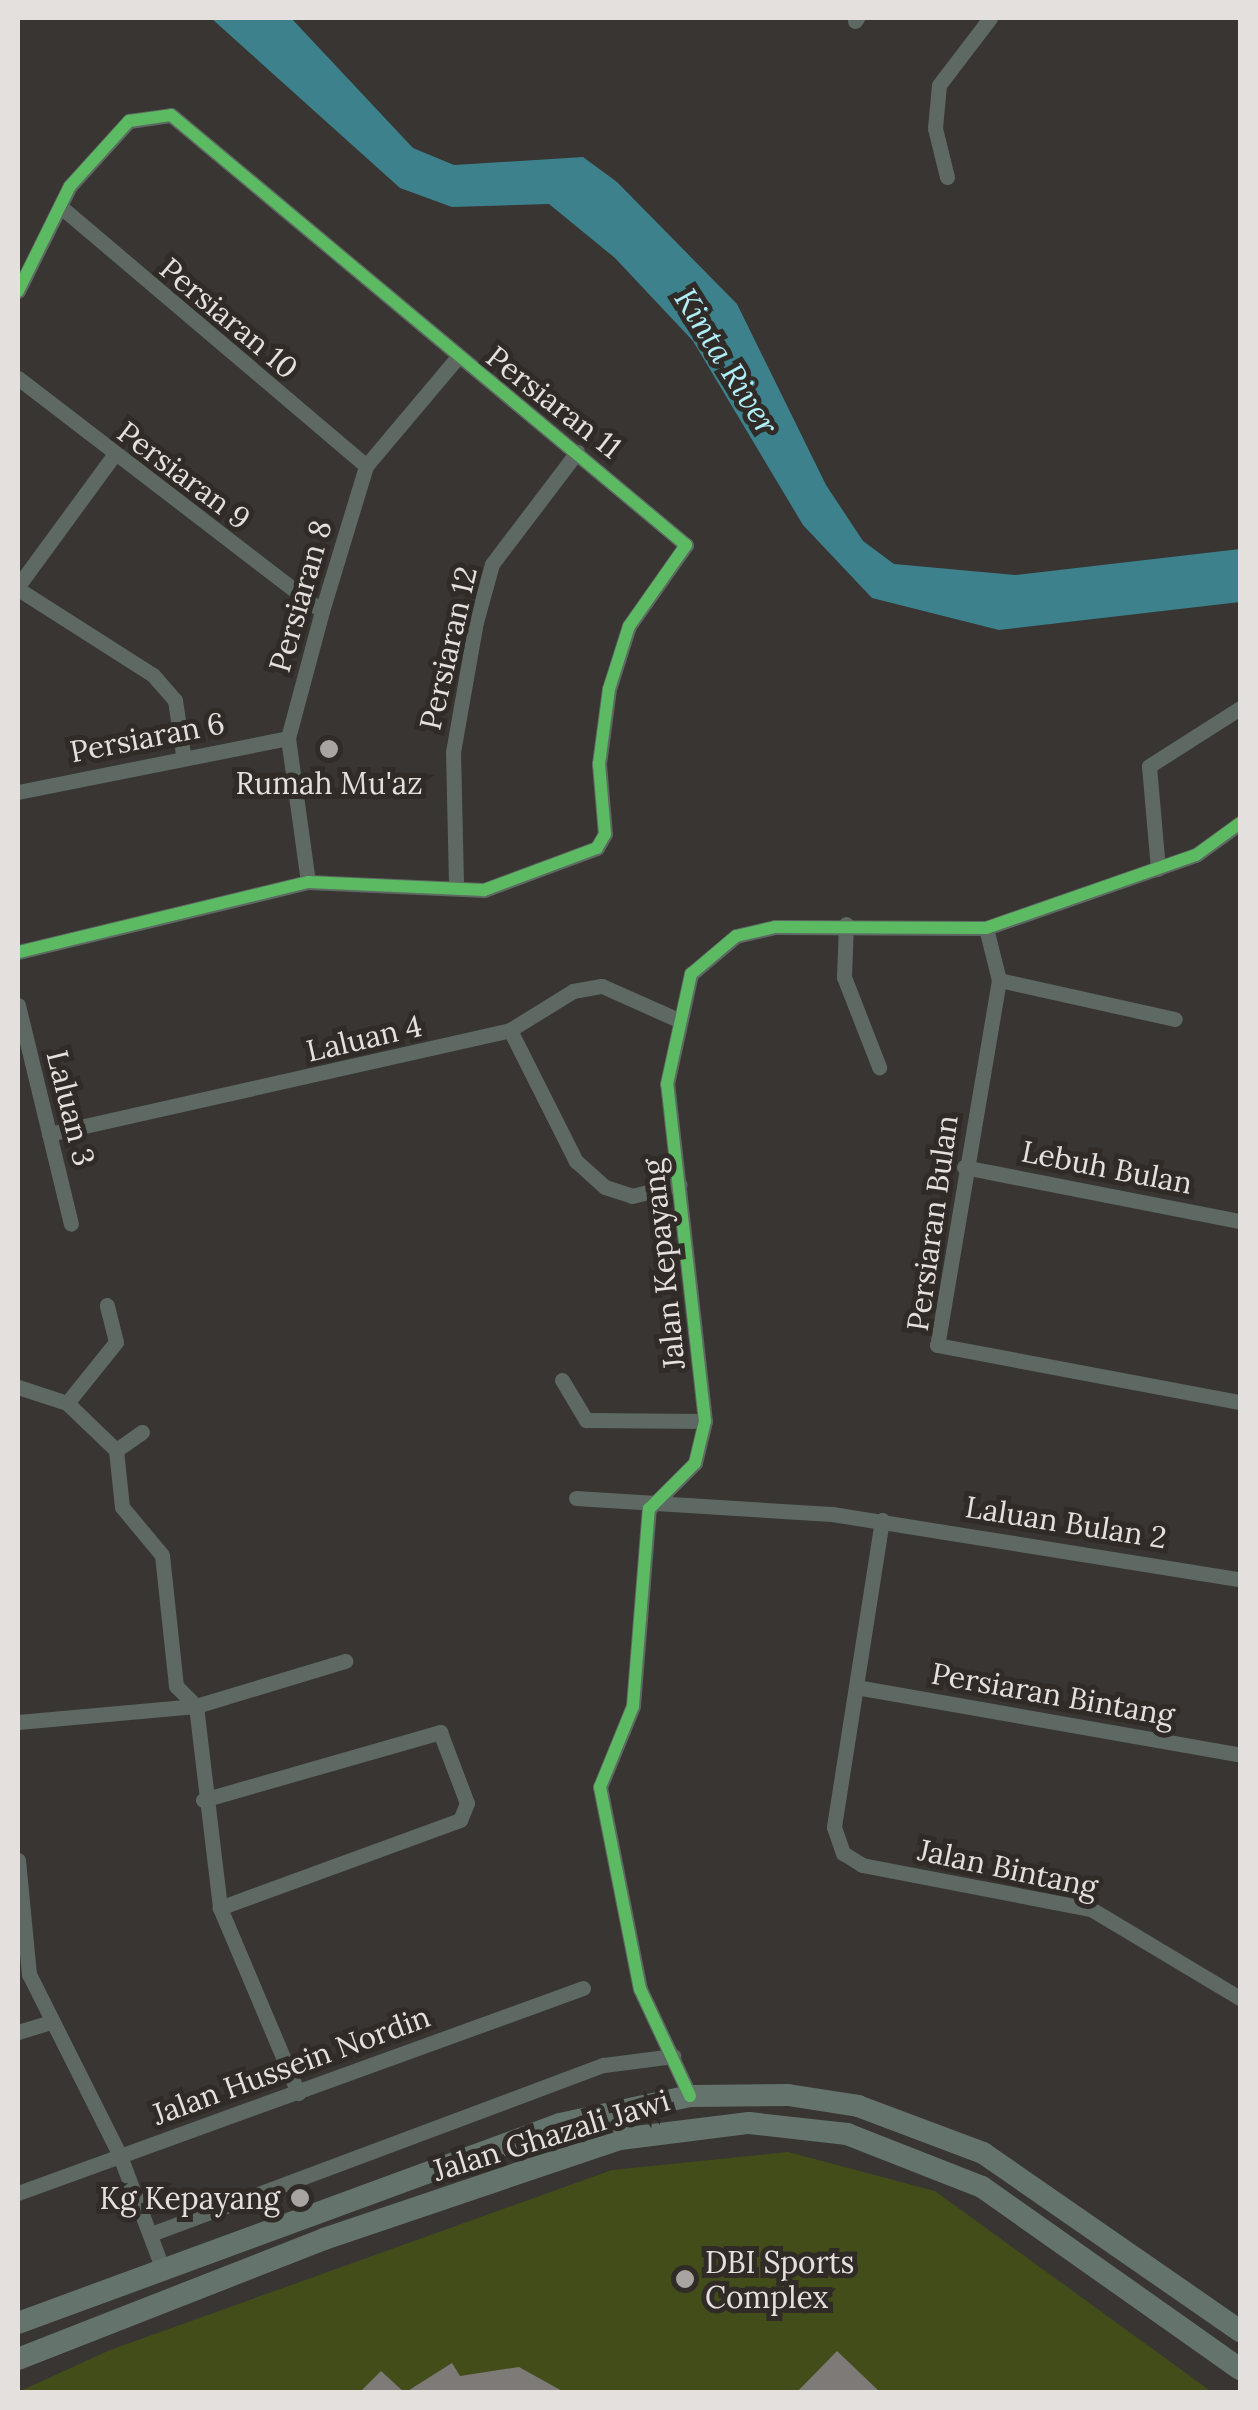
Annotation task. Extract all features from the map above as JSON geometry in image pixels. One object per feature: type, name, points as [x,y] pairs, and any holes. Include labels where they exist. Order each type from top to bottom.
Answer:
[{"type":"main road","points":[[690,2096],[706,2110],[780,2112],[808,2123]]},
{"type":"main road","name":"Jalan Ghazali Jawi","points":[[18,2323],[560,2124],[690,2096],[858,2106],[954,2141],[1032,2180],[1240,2334]]},
{"type":"main road","name":"Jalan Ghazali Jawi","points":[[18,2359],[246,2271],[620,2139],[690,2124],[808,2123],[937,2166],[1030,2214],[1240,2369]]},
{"type":"main road","points":[[91,2331],[106,2312],[152,2291],[163,2270],[192,2278],[233,2264],[246,2271]]},
{"type":"street","points":[[946,177],[935,128],[939,85],[990,18]]},
{"type":"street","name":"Persiaran 11","points":[[61,207],[129,122],[170,115],[686,545],[629,626],[609,689],[599,764],[605,834],[596,848],[484,890],[456,883]]},
{"type":"street","points":[[18,291],[61,207]]},
{"type":"street","name":"Persiaran 10","points":[[61,207],[366,466]]},
{"type":"street","name":"Persiaran 8","points":[[308,882],[288,738],[322,610],[366,466],[458,358]]},
{"type":"street","name":"Persiaran 9","points":[[18,378],[113,456],[322,610]]},
{"type":"street","name":"Persiaran 12","points":[[456,883],[453,752],[492,564],[577,452]]},
{"type":"street","points":[[113,456],[18,588],[153,675],[175,700],[183,754]]},
{"type":"street","points":[[1158,869],[1149,766],[1240,708]]},
{"type":"street","name":"Persiaran 6","points":[[18,792],[183,754],[288,738]]},
{"type":"street","name":"Jalan Kepayang","points":[[650,1510],[696,1462],[705,1422],[667,1084],[676,1020],[691,974],[736,936],[846,924],[986,928],[1158,869],[1240,823]]},
{"type":"street","points":[[18,952],[308,882],[456,883]]},
{"type":"street","points":[[846,924],[844,977],[879,1067]]},
{"type":"street","name":"Persiaran Bulan","points":[[986,928],[999,980],[964,1167],[937,1345],[1240,1402]]},
{"type":"street","points":[[999,980],[1175,1019]]},
{"type":"street","name":"Laluan 4","points":[[49,1134],[510,1030],[573,991],[602,986],[676,1020]]},
{"type":"street","name":"Laluan 3","points":[[18,1004],[71,1224]]},
{"type":"street","points":[[510,1030],[576,1160],[605,1187],[632,1196],[680,1184]]},
{"type":"street","name":"Lebuh Bulan","points":[[964,1167],[1240,1221]]},
{"type":"street","points":[[67,1403],[116,1342],[107,1306]]},
{"type":"street","points":[[562,1380],[586,1420],[705,1422]]},
{"type":"street","points":[[18,1387],[67,1403],[116,1450],[122,1508],[162,1555],[176,1686],[196,1706],[203,1800],[220,1908],[298,2093]]},
{"type":"street","points":[[116,1450],[142,1432]]},
{"type":"street","name":"Laluan Bulan 2","points":[[576,1498],[650,1510],[882,1520],[1240,1579]]},
{"type":"street","points":[[650,1510],[632,1706],[600,1787],[616,1903],[640,1989],[690,2096]]},
{"type":"street","points":[[856,1688],[882,1520]]},
{"type":"street","points":[[18,1722],[196,1706],[345,1660]]},
{"type":"street","name":"Persiaran Bintang","points":[[856,1688],[1240,1756]]},
{"type":"street","name":"Jalan Bintang","points":[[856,1688],[834,1828],[843,1853],[862,1865],[1090,1910],[1240,1998]]},
{"type":"street","points":[[203,1800],[440,1732],[467,1803],[460,1820],[220,1908]]},
{"type":"street","points":[[18,1860],[29,1974],[120,2156],[163,2270]]},
{"type":"street","name":"Jalan Hussein Nordin","points":[[18,2193],[583,1988]]},
{"type":"street","points":[[18,2032],[51,2022]]},
{"type":"street","name":"Jalan Ghazali Jawi","points":[[151,2234],[604,2065],[673,2056]]},
{"type":"green space","name":"DBI Sports Complex","points":[[788,2152],[935,2191],[1212,2392],[18,2392],[110,2350],[612,2170]]},
{"type":"water","name":"Kinta River","points":[[211,18],[291,18],[413,148],[454,165],[583,157],[617,182],[737,304],[826,485],[863,541],[894,564],[1015,575],[1240,549],[1240,602],[999,630],[872,598],[803,525],[693,341],[615,258],[549,204],[452,207],[400,188]]},
{"type":"building","points":[[837,2351],[880,2392],[797,2392]]},
{"type":"building","points":[[452,2363],[460,2376],[519,2367],[564,2392],[406,2392]]},
{"type":"building","points":[[381,2371],[404,2392],[360,2392]]},
{"type":"cycle path","points":[[18,291],[70,186],[129,121],[171,115],[686,545],[629,626],[609,689],[599,764],[605,834],[597,848],[484,890],[308,882],[18,952]]},
{"type":"cycle path","points":[[690,2096],[640,1989],[600,1787],[633,1706],[649,1509],[695,1463],[705,1421],[667,1084],[691,974],[736,936],[775,927],[986,928],[1196,855],[1240,823]]},
{"type":"place","name":"Rumah Mu'az","points":[[329,749]]},
{"type":"place","name":"Kg Kepayang","points":[[300,2198]]},
{"type":"place","name":"DBI Sports Complex","points":[[685,2279]]}]
